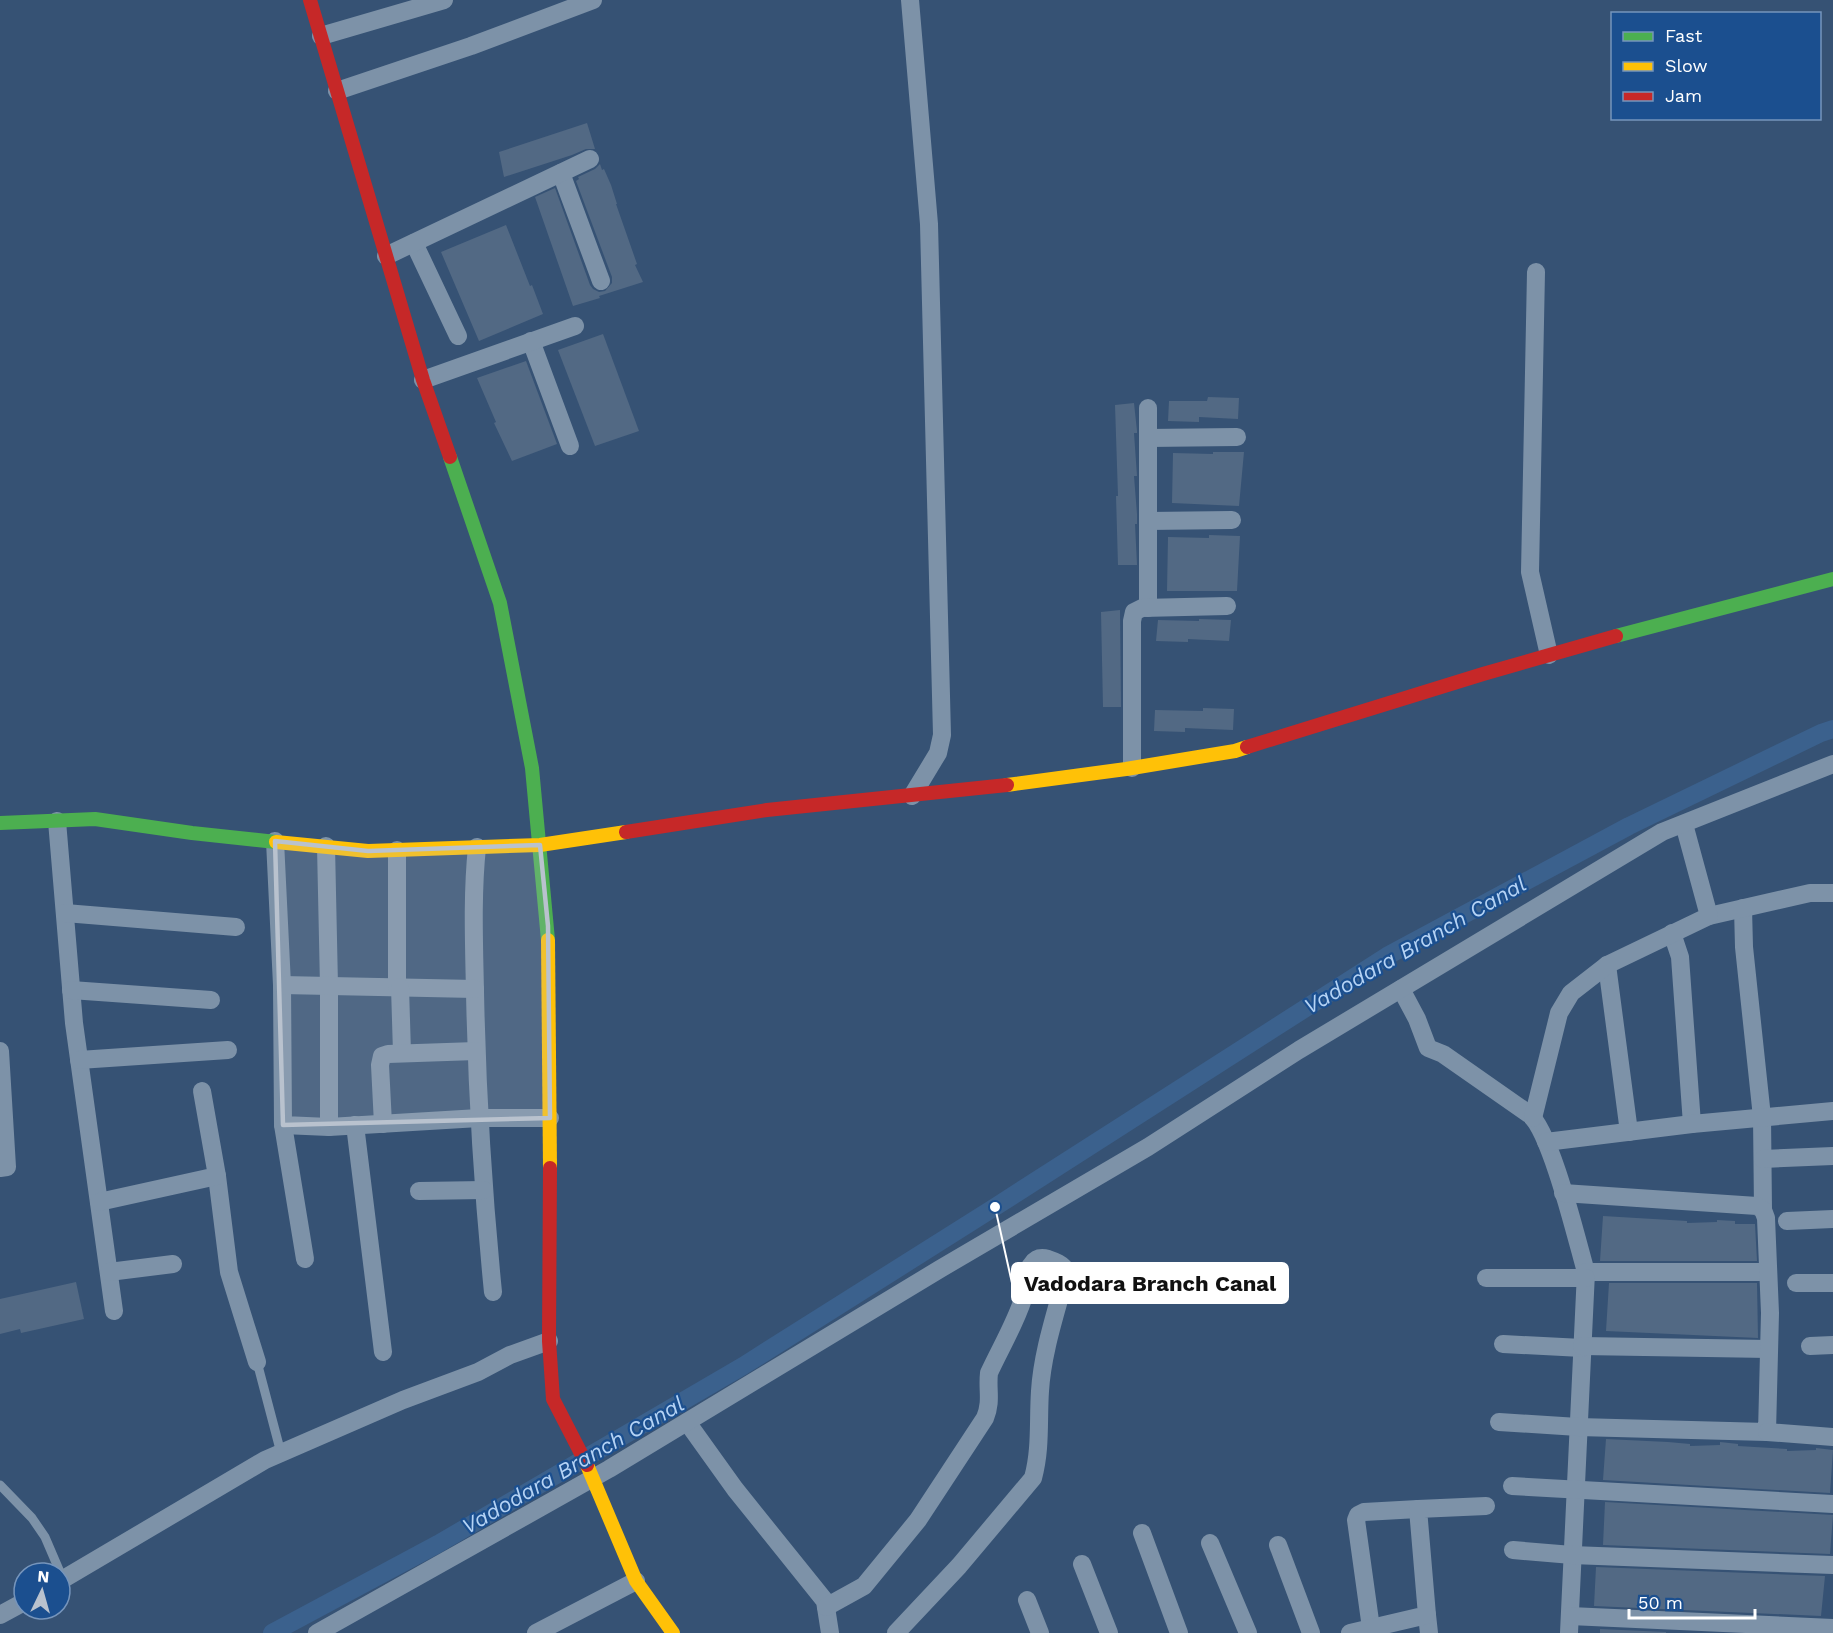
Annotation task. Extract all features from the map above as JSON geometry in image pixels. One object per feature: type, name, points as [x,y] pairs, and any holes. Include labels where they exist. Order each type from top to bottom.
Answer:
[{"type":"street","points":[[310,0],[423,380],[500,603],[532,768],[548,926],[549,1341],[553,1399],[592,1474],[636,1581],[673,1633]]},
{"type":"street","points":[[321,36],[444,0]]},
{"type":"street","points":[[337,91],[471,46],[593,0]]},
{"type":"street","points":[[910,0],[929,224],[942,735],[938,753],[912,796]]},
{"type":"street","points":[[386,256],[590,159]]},
{"type":"street","points":[[561,173],[601,281]]},
{"type":"street","points":[[414,243],[458,336]]},
{"type":"street","points":[[1536,272],[1530,572],[1549,655]]},
{"type":"street","points":[[423,380],[575,326]]},
{"type":"street","points":[[531,342],[570,446]]},
{"type":"street","points":[[1148,408],[1148,608]]},
{"type":"street","points":[[1148,438],[1237,437]]},
{"type":"street","points":[[1148,521],[1232,520]]},
{"type":"street","points":[[0,824],[94,819],[368,851],[540,845],[767,810],[968,790],[1132,768],[1234,751],[1549,655],[1833,579]]},
{"type":"street","points":[[1132,768],[1131,621],[1134,612],[1142,608],[1227,606]]},
{"type":"street","points":[[317,1633],[592,1474],[687,1422],[1148,1147],[1299,1050],[1662,832],[1833,765]]},
{"type":"street","points":[[57,821],[79,1060],[114,1311]]},
{"type":"street","points":[[1684,824],[1709,916]]},
{"type":"street","points":[[275,841],[282,985],[283,1125],[305,1259]]},
{"type":"street","points":[[326,846],[329,1127]]},
{"type":"street","points":[[477,847],[473,885],[476,1051],[484,1190],[493,1292]]},
{"type":"street","points":[[397,850],[402,1053]]},
{"type":"street","points":[[1533,1118],[1559,1013],[1571,993],[1607,965],[1709,916],[1810,893],[1833,892]]},
{"type":"street","points":[[1743,908],[1744,947],[1762,1117],[1763,1210],[1766,1218],[1770,1313],[1767,1432]]},
{"type":"street","points":[[65,913],[236,927]]},
{"type":"street","points":[[1672,933],[1680,957],[1692,1124]]},
{"type":"street","points":[[1607,965],[1629,1132]]},
{"type":"street","points":[[282,985],[475,989]]},
{"type":"street","points":[[1401,988],[1417,1018],[1427,1047],[1443,1054],[1533,1118],[1541,1129],[1563,1193],[1586,1275],[1570,1624],[1833,1628]]},
{"type":"street","points":[[71,990],[211,1000]]},
{"type":"street","points":[[79,1060],[228,1050]]},
{"type":"street","points":[[0,1051],[7,1167],[0,1168]]},
{"type":"street","points":[[384,1124],[380,1061],[382,1056],[402,1053],[476,1051]]},
{"type":"street","points":[[202,1091],[217,1176],[229,1272],[257,1362]]},
{"type":"street","points":[[1546,1142],[1692,1124],[1833,1111]]},
{"type":"street","points":[[283,1125],[329,1127],[479,1118],[550,1118]]},
{"type":"street","points":[[355,1125],[383,1352]]},
{"type":"street","points":[[1763,1159],[1833,1156]]},
{"type":"street","points":[[99,1202],[217,1176]]},
{"type":"street","points":[[419,1191],[484,1190]]},
{"type":"street","points":[[1563,1193],[1757,1206],[1763,1210]]},
{"type":"street","points":[[1787,1221],[1833,1219]]},
{"type":"street","points":[[826,1608],[864,1586],[918,1520],[979,1427],[990,1406],[989,1373],[1024,1297],[1026,1272],[1033,1261],[1042,1257],[1054,1261],[1062,1266],[1066,1272],[1066,1278],[1041,1372],[1040,1443],[1033,1478],[959,1566],[896,1633]]},
{"type":"street","points":[[109,1272],[173,1264]]},
{"type":"street","points":[[1486,1278],[1768,1272]]},
{"type":"street","points":[[1796,1283],[1833,1283]]},
{"type":"street","points":[[72,1574],[265,1460],[403,1400],[478,1372],[510,1355],[549,1341]]},
{"type":"street","points":[[1503,1344],[1769,1349]]},
{"type":"street","points":[[1810,1346],[1833,1345]]},
{"type":"street","points":[[687,1422],[735,1489],[825,1601],[830,1633]]},
{"type":"street","points":[[1499,1422],[1578,1427],[1767,1432],[1833,1437]]},
{"type":"street","points":[[1512,1486],[1833,1504]]},
{"type":"street","points":[[1371,1628],[1356,1520],[1358,1515],[1364,1512],[1486,1506]]},
{"type":"street","points":[[1418,1509],[1429,1633]]},
{"type":"street","points":[[1142,1533],[1179,1633]]},
{"type":"street","points":[[1210,1543],[1248,1633]]},
{"type":"street","points":[[1278,1545],[1311,1633]]},
{"type":"street","points":[[1513,1550],[1833,1565]]},
{"type":"street","points":[[1082,1564],[1109,1633]]},
{"type":"street","points":[[536,1633],[560,1627],[636,1581]]},
{"type":"street","points":[[1027,1600],[1040,1633]]},
{"type":"street","points":[[1350,1633],[1427,1615]]},
{"type":"lane","points":[[257,1362],[281,1453]]},
{"type":"lane","points":[[0,1485],[32,1518],[45,1538],[54,1561]]},
{"type":"highlighted area","points":[[275,841],[368,851],[540,845],[548,926],[550,1118],[283,1125]]},
{"type":"building","points":[[587,123],[595,149],[586,149],[504,177],[499,152]]},
{"type":"building","points":[[600,164],[611,185],[637,264],[635,265],[643,282],[573,306],[535,197],[555,188],[590,285],[599,292],[605,291],[612,283],[612,277],[576,181],[578,177]]},
{"type":"building","points":[[506,225],[543,314],[479,341],[441,252]]},
{"type":"building","points":[[603,334],[639,431],[595,446],[558,350]]},
{"type":"building","points":[[526,361],[557,444],[512,461],[494,423],[496,422],[477,378]]},
{"type":"building","points":[[1208,397],[1239,398],[1238,419],[1199,417],[1199,422],[1168,421],[1169,401],[1207,401]]},
{"type":"building","points":[[1134,403],[1137,431],[1134,433],[1137,476],[1134,476],[1137,565],[1118,565],[1115,405]]},
{"type":"building","points":[[1213,452],[1244,452],[1239,506],[1172,503],[1173,453],[1213,454]]},
{"type":"building","points":[[1209,535],[1240,536],[1237,591],[1167,591],[1168,537],[1209,538]]},
{"type":"building","points":[[1120,610],[1121,707],[1103,707],[1101,612]]},
{"type":"building","points":[[1199,619],[1231,620],[1229,641],[1188,639],[1188,642],[1156,641],[1158,620],[1199,621]]},
{"type":"building","points":[[1203,708],[1234,709],[1233,730],[1185,728],[1185,732],[1154,731],[1155,710],[1203,711]]},
{"type":"building","points":[[1603,1216],[1687,1221],[1687,1223],[1717,1222],[1717,1220],[1735,1221],[1735,1224],[1755,1224],[1757,1261],[1600,1261]]},
{"type":"building","points":[[76,1282],[84,1319],[21,1333],[20,1329],[0,1334],[0,1299]]},
{"type":"building","points":[[1609,1283],[1757,1283],[1758,1338],[1606,1331]]},
{"type":"building","points":[[1606,1439],[1668,1442],[1690,1444],[1690,1446],[1720,1445],[1720,1442],[1738,1444],[1738,1446],[1787,1449],[1787,1451],[1816,1450],[1816,1448],[1833,1450],[1830,1493],[1603,1480]]},
{"type":"building","points":[[1605,1502],[1833,1515],[1830,1554],[1603,1545]]},
{"type":"building","points":[[1596,1567],[1825,1576],[1821,1616],[1594,1606]]},
{"type":"building","points":[[1600,1629],[1666,1632],[1666,1633],[1600,1633]]},
{"type":"waterway","name":"Vadodara Branch Canal","points":[[272,1633],[438,1544],[743,1366],[1387,956],[1629,826],[1833,729]]},
{"type":"traffic: fast","points":[[450,457],[500,603],[532,768],[548,940]]},
{"type":"traffic: fast","points":[[1616,636],[1833,579]]},
{"type":"traffic: fast","points":[[0,823],[95,819],[276,842]]},
{"type":"traffic: slow","points":[[1007,785],[1126,769],[1247,747]]},
{"type":"traffic: slow","points":[[276,842],[368,851],[540,845],[626,832]]},
{"type":"traffic: slow","points":[[548,940],[550,1168]]},
{"type":"traffic: slow","points":[[587,1465],[636,1581],[673,1633]]},
{"type":"traffic: jam","points":[[310,0],[423,380],[450,457]]},
{"type":"traffic: jam","points":[[1247,747],[1483,674],[1616,636]]},
{"type":"traffic: jam","points":[[626,832],[767,810],[1007,785]]},
{"type":"traffic: jam","points":[[550,1168],[549,1341],[553,1399],[587,1465]]},
{"type":"place","name":"Vadodara Branch Canal","points":[[995,1207]]}]
